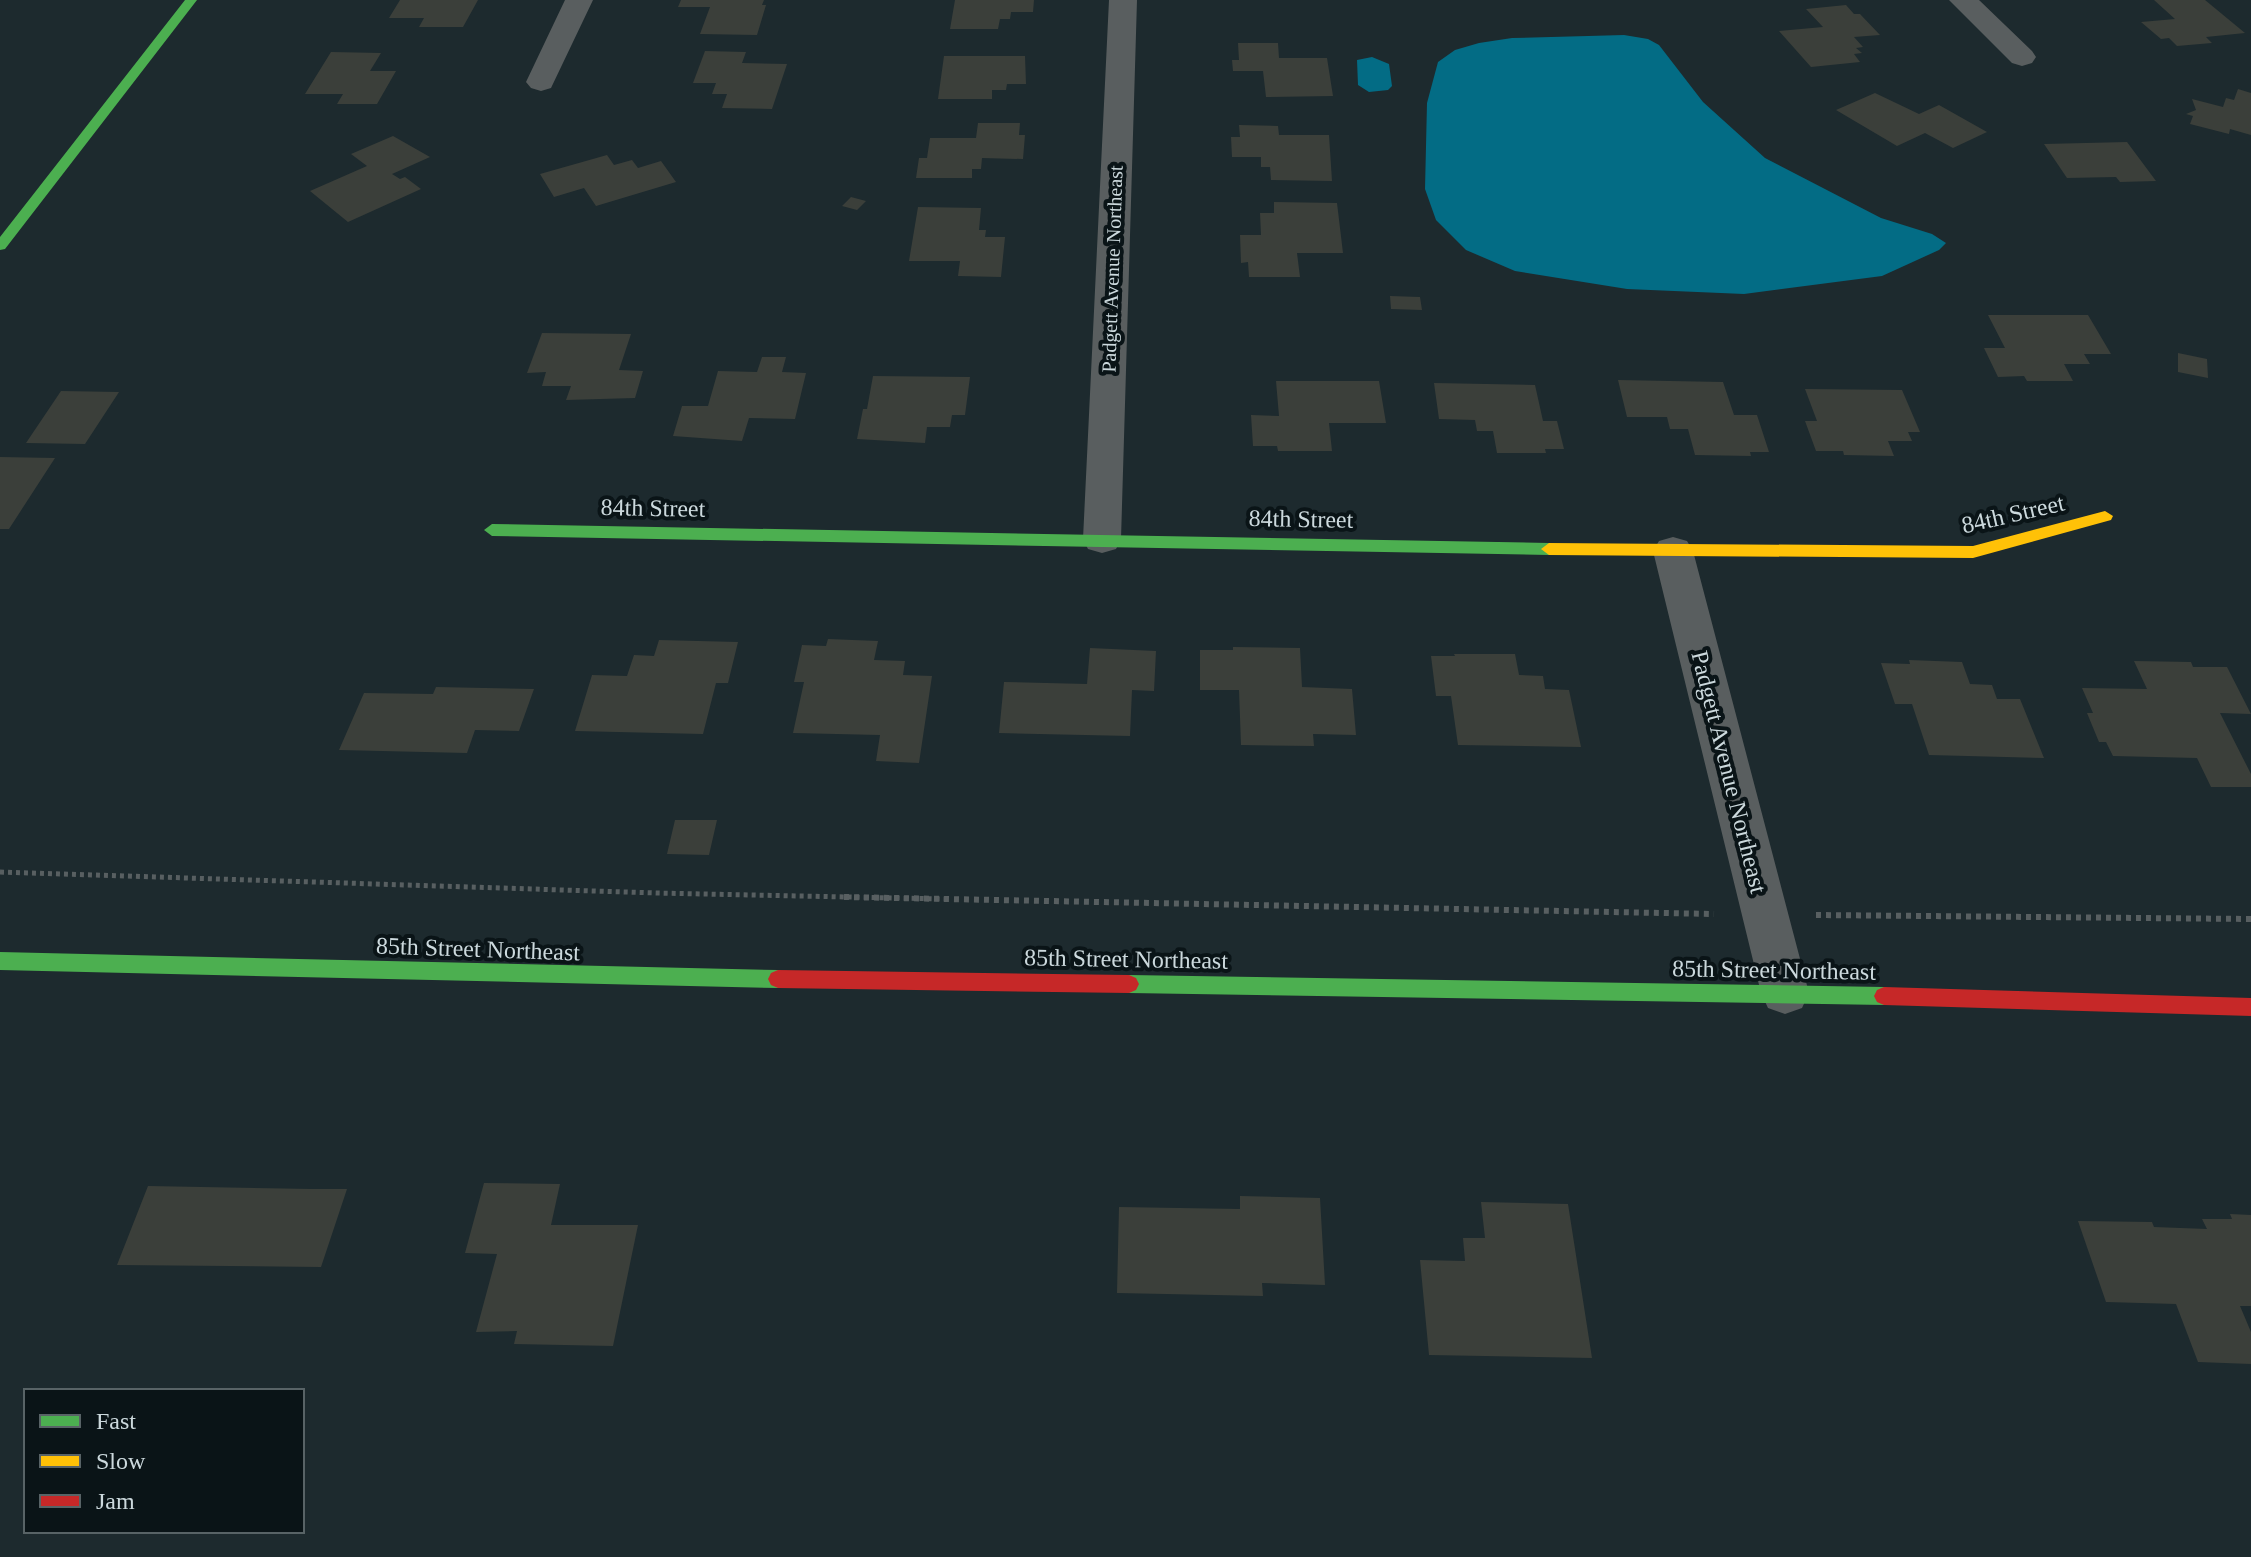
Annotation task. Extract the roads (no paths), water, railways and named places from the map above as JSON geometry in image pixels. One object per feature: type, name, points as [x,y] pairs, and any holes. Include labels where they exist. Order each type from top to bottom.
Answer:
[{"type":"street","points":[[0,246],[191,0]]},
{"type":"street","points":[[541,82],[579,0]]},
{"type":"street","name":"Padgett Avenue Northeast","points":[[1102,539],[1123,0]]},
{"type":"street","points":[[1963,0],[2022,57]]},
{"type":"street","name":"84th Street","points":[[492,530],[1673,551],[1973,552],[2105,516]]},
{"type":"street","name":"Padgett Avenue Northeast","points":[[1673,551],[1785,993]]},
{"type":"street","name":"85th Street Northeast","points":[[0,961],[578,976],[1785,993],[2251,1007]]},
{"type":"water","points":[[1624,35],[1648,39],[1659,45],[1703,102],[1765,158],[1881,218],[1932,234],[1946,243],[1939,250],[1882,276],[1744,294],[1627,289],[1515,271],[1466,250],[1436,220],[1425,189],[1427,103],[1438,62],[1455,50],[1512,38]]},
{"type":"water","points":[[1372,57],[1389,64],[1392,86],[1388,90],[1369,92],[1358,85],[1357,60]]}]
